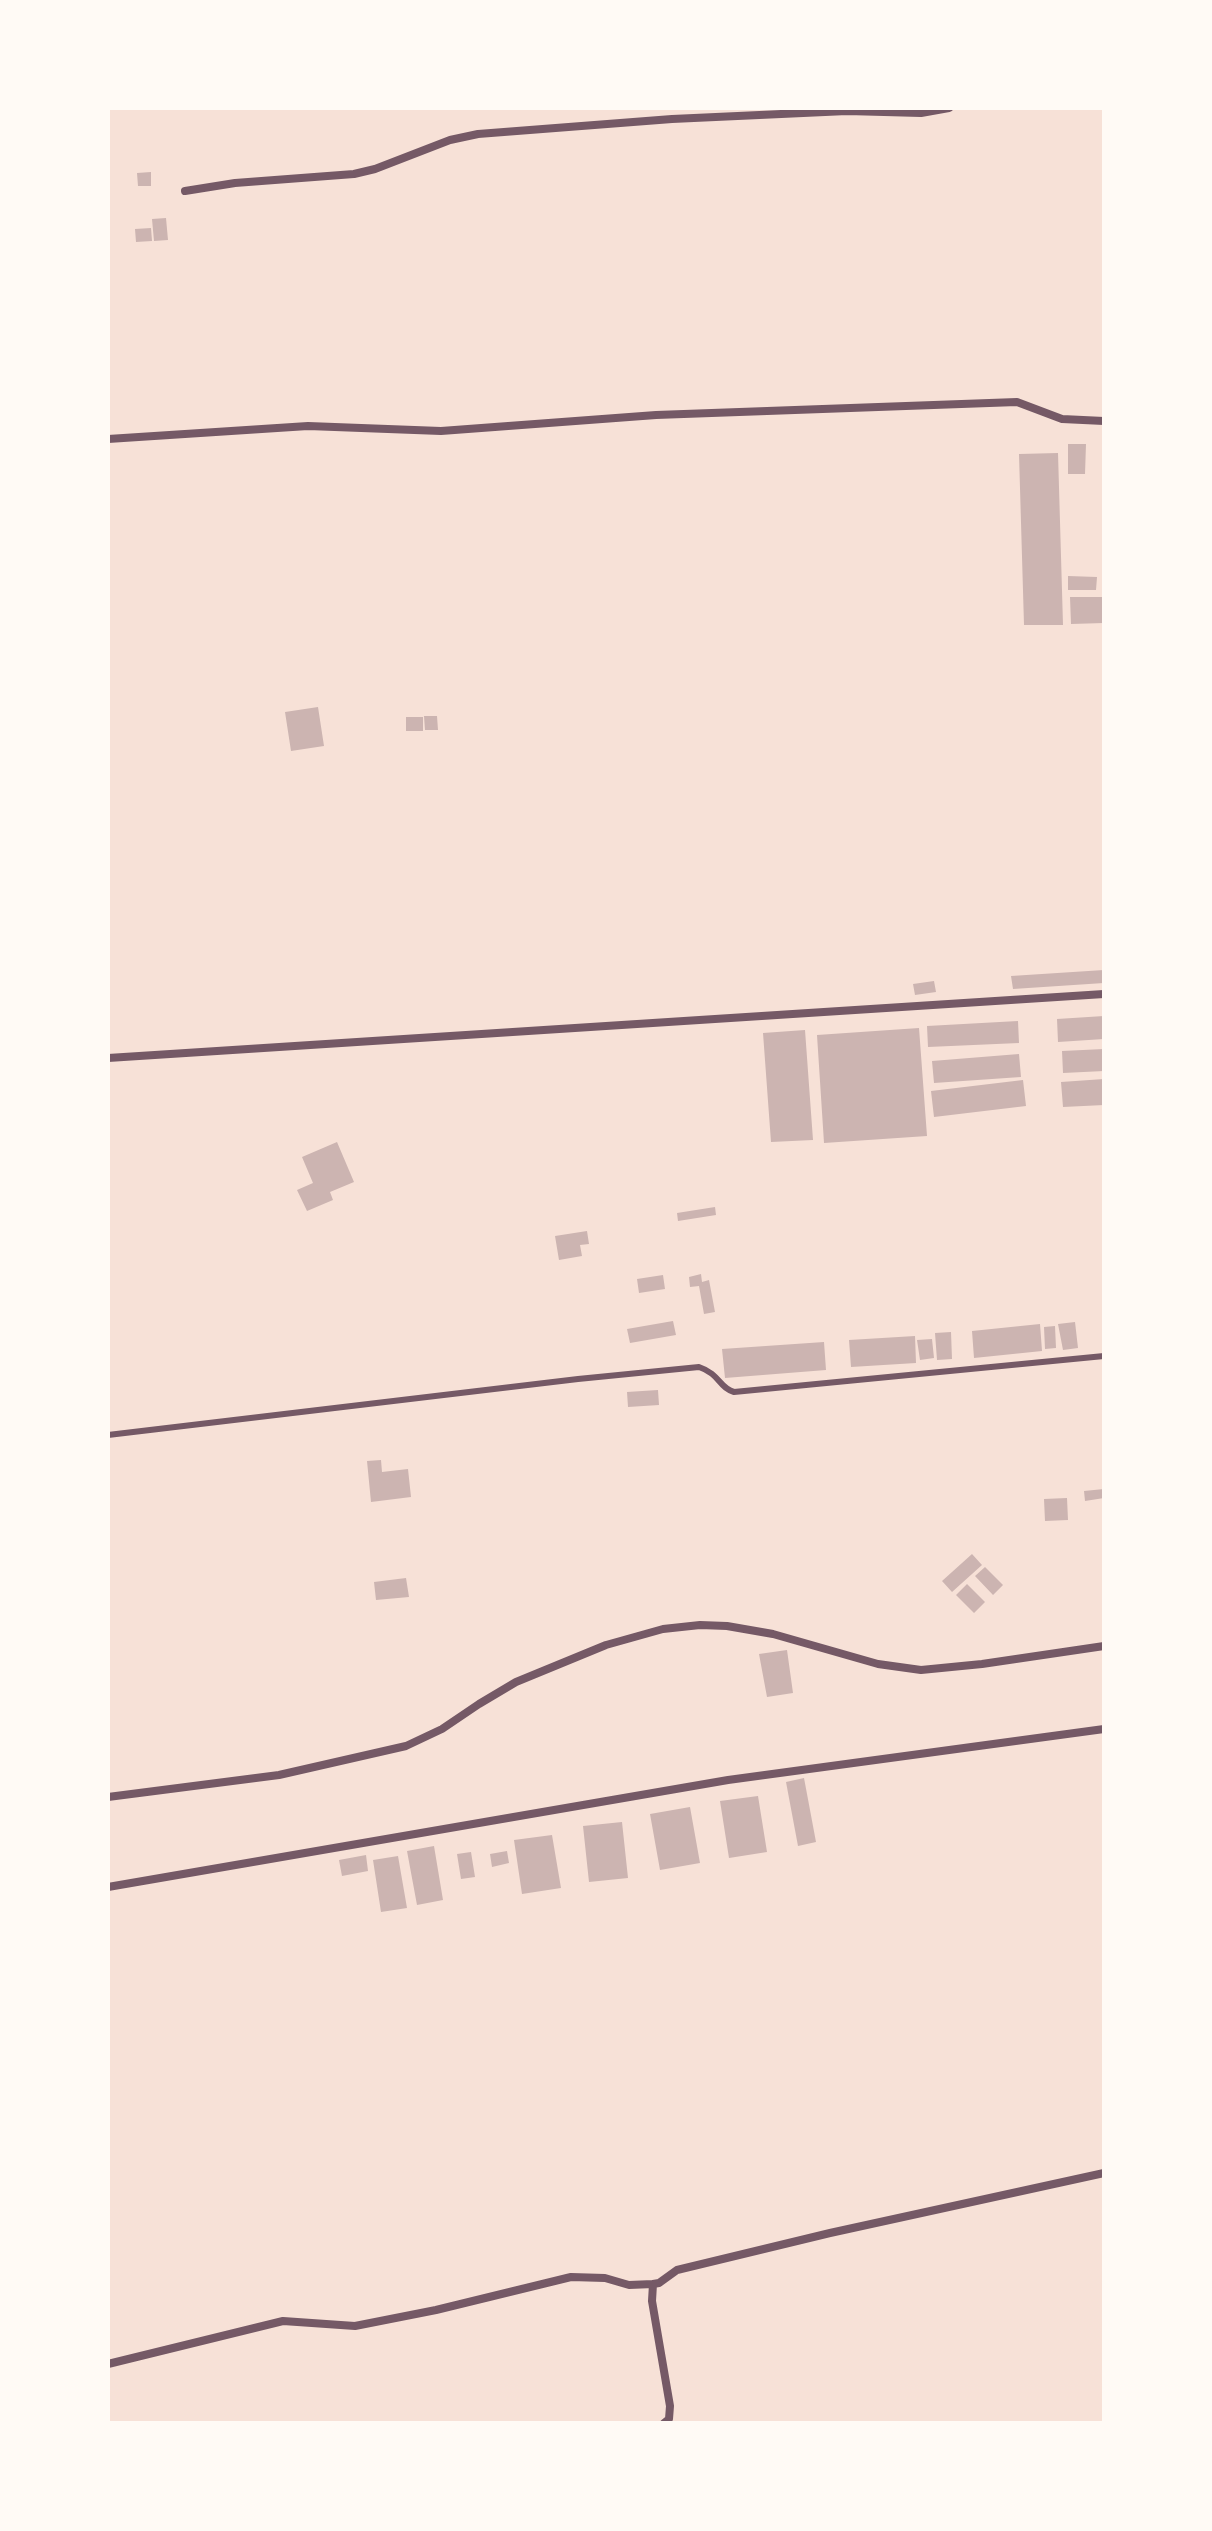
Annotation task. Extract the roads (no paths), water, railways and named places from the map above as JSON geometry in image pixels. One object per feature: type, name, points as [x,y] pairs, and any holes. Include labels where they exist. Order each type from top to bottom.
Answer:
[{"type":"street","points":[[185,191],[235,183],[354,174],[450,140],[478,134],[672,119],[847,111],[921,113],[949,108]]},
{"type":"street","points":[[108,439],[308,426],[441,431],[656,415],[1017,402],[1062,419],[1104,421]]},
{"type":"street","points":[[108,1058],[1104,994]]},
{"type":"street","points":[[108,1797],[279,1775],[406,1746],[442,1729],[516,1682],[606,1645],[663,1629],[727,1626],[773,1634],[878,1664],[921,1670],[1104,1646]]},
{"type":"street","points":[[108,1887],[728,1780],[1104,1729]]},
{"type":"street","points":[[108,2364],[283,2321],[355,2326],[571,2277],[605,2278],[629,2285],[659,2283],[677,2270],[1104,2173]]},
{"type":"street","points":[[653,2284],[652,2301],[670,2406],[669,2419],[664,2423]]},
{"type":"lane","points":[[108,1435],[563,1380],[699,1367],[710,1371],[727,1390],[734,1392],[1104,1356]]}]
